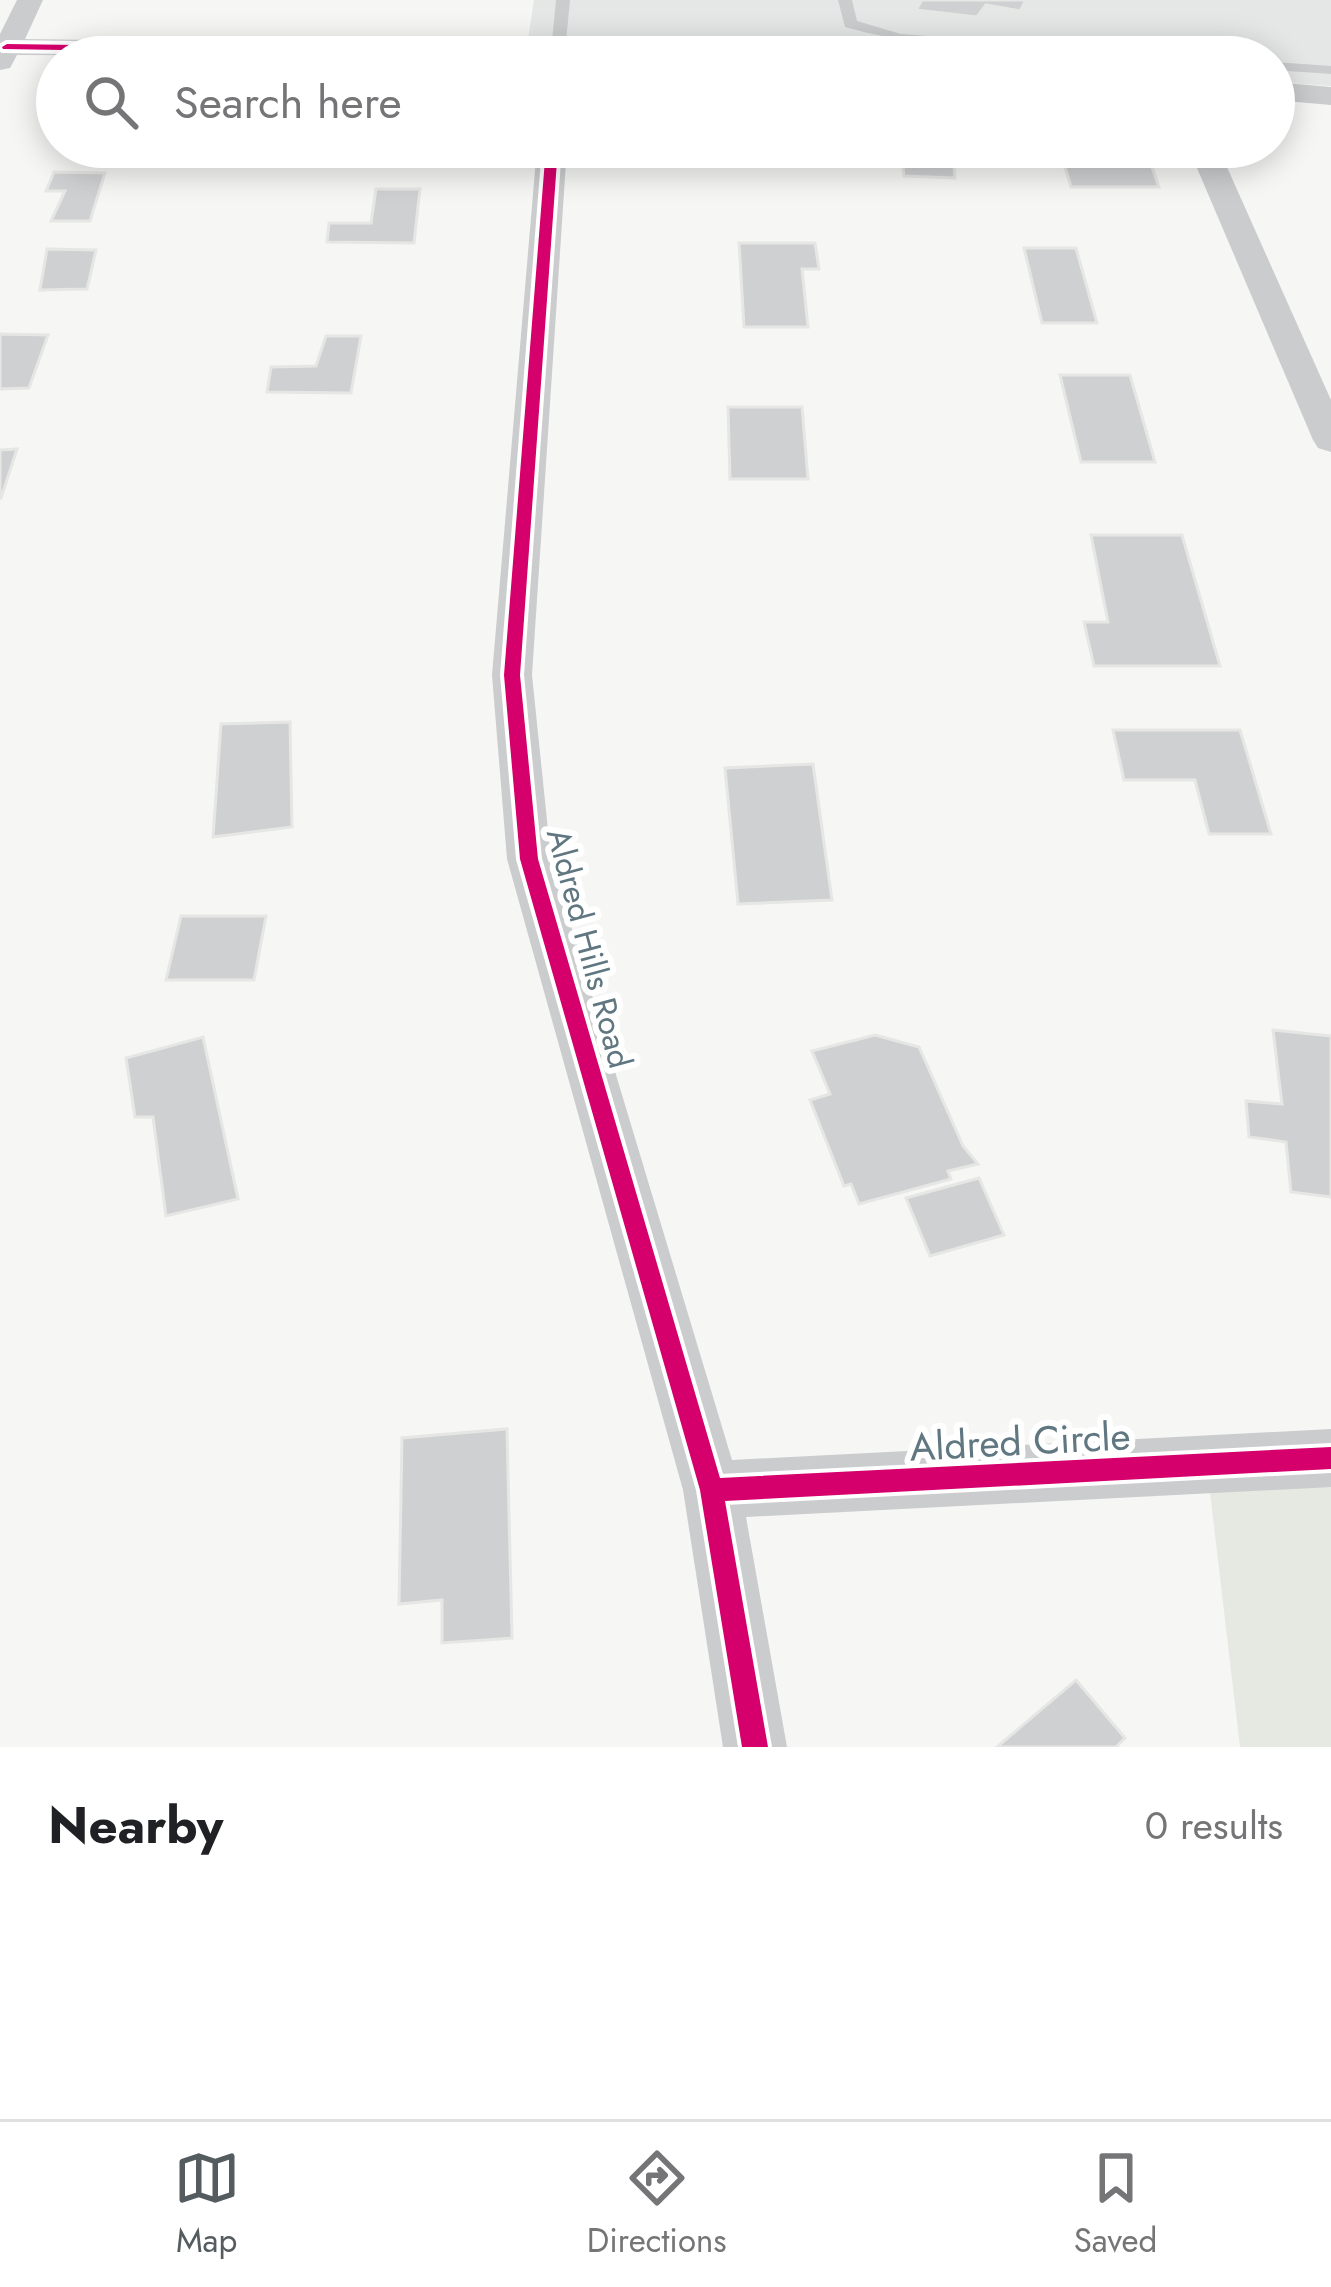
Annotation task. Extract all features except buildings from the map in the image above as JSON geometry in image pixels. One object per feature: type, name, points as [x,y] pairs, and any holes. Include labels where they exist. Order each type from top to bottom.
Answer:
[{"type":"street","points":[[30,0],[4,54],[36,54]]},
{"type":"street","points":[[1295,93],[1331,96]]},
{"type":"street","name":"Aldred Hills Road","points":[[550,168],[512,675],[529,859],[712,1490],[755,1747]]},
{"type":"street","points":[[1212,168],[1331,440]]},
{"type":"street","name":"Aldred Circle","points":[[712,1490],[1331,1458]]},
{"type":"lane","points":[[560,36],[563,0]]},
{"type":"lane","points":[[844,0],[850,24],[893,36]]},
{"type":"lane","points":[[1295,67],[1331,70]]},
{"type":"shaded area","points":[[534,0],[1331,0],[1331,86],[1295,83],[1295,36],[528,36]]},
{"type":"shaded area","points":[[1331,1479],[1331,1747],[1240,1747],[1210,1492]]},
{"type":"cycle path","points":[[7,47],[36,47]]},
{"type":"cycle path","points":[[550,168],[512,675],[529,859],[712,1490],[755,1747]]},
{"type":"cycle path","points":[[712,1490],[1331,1458]]}]
